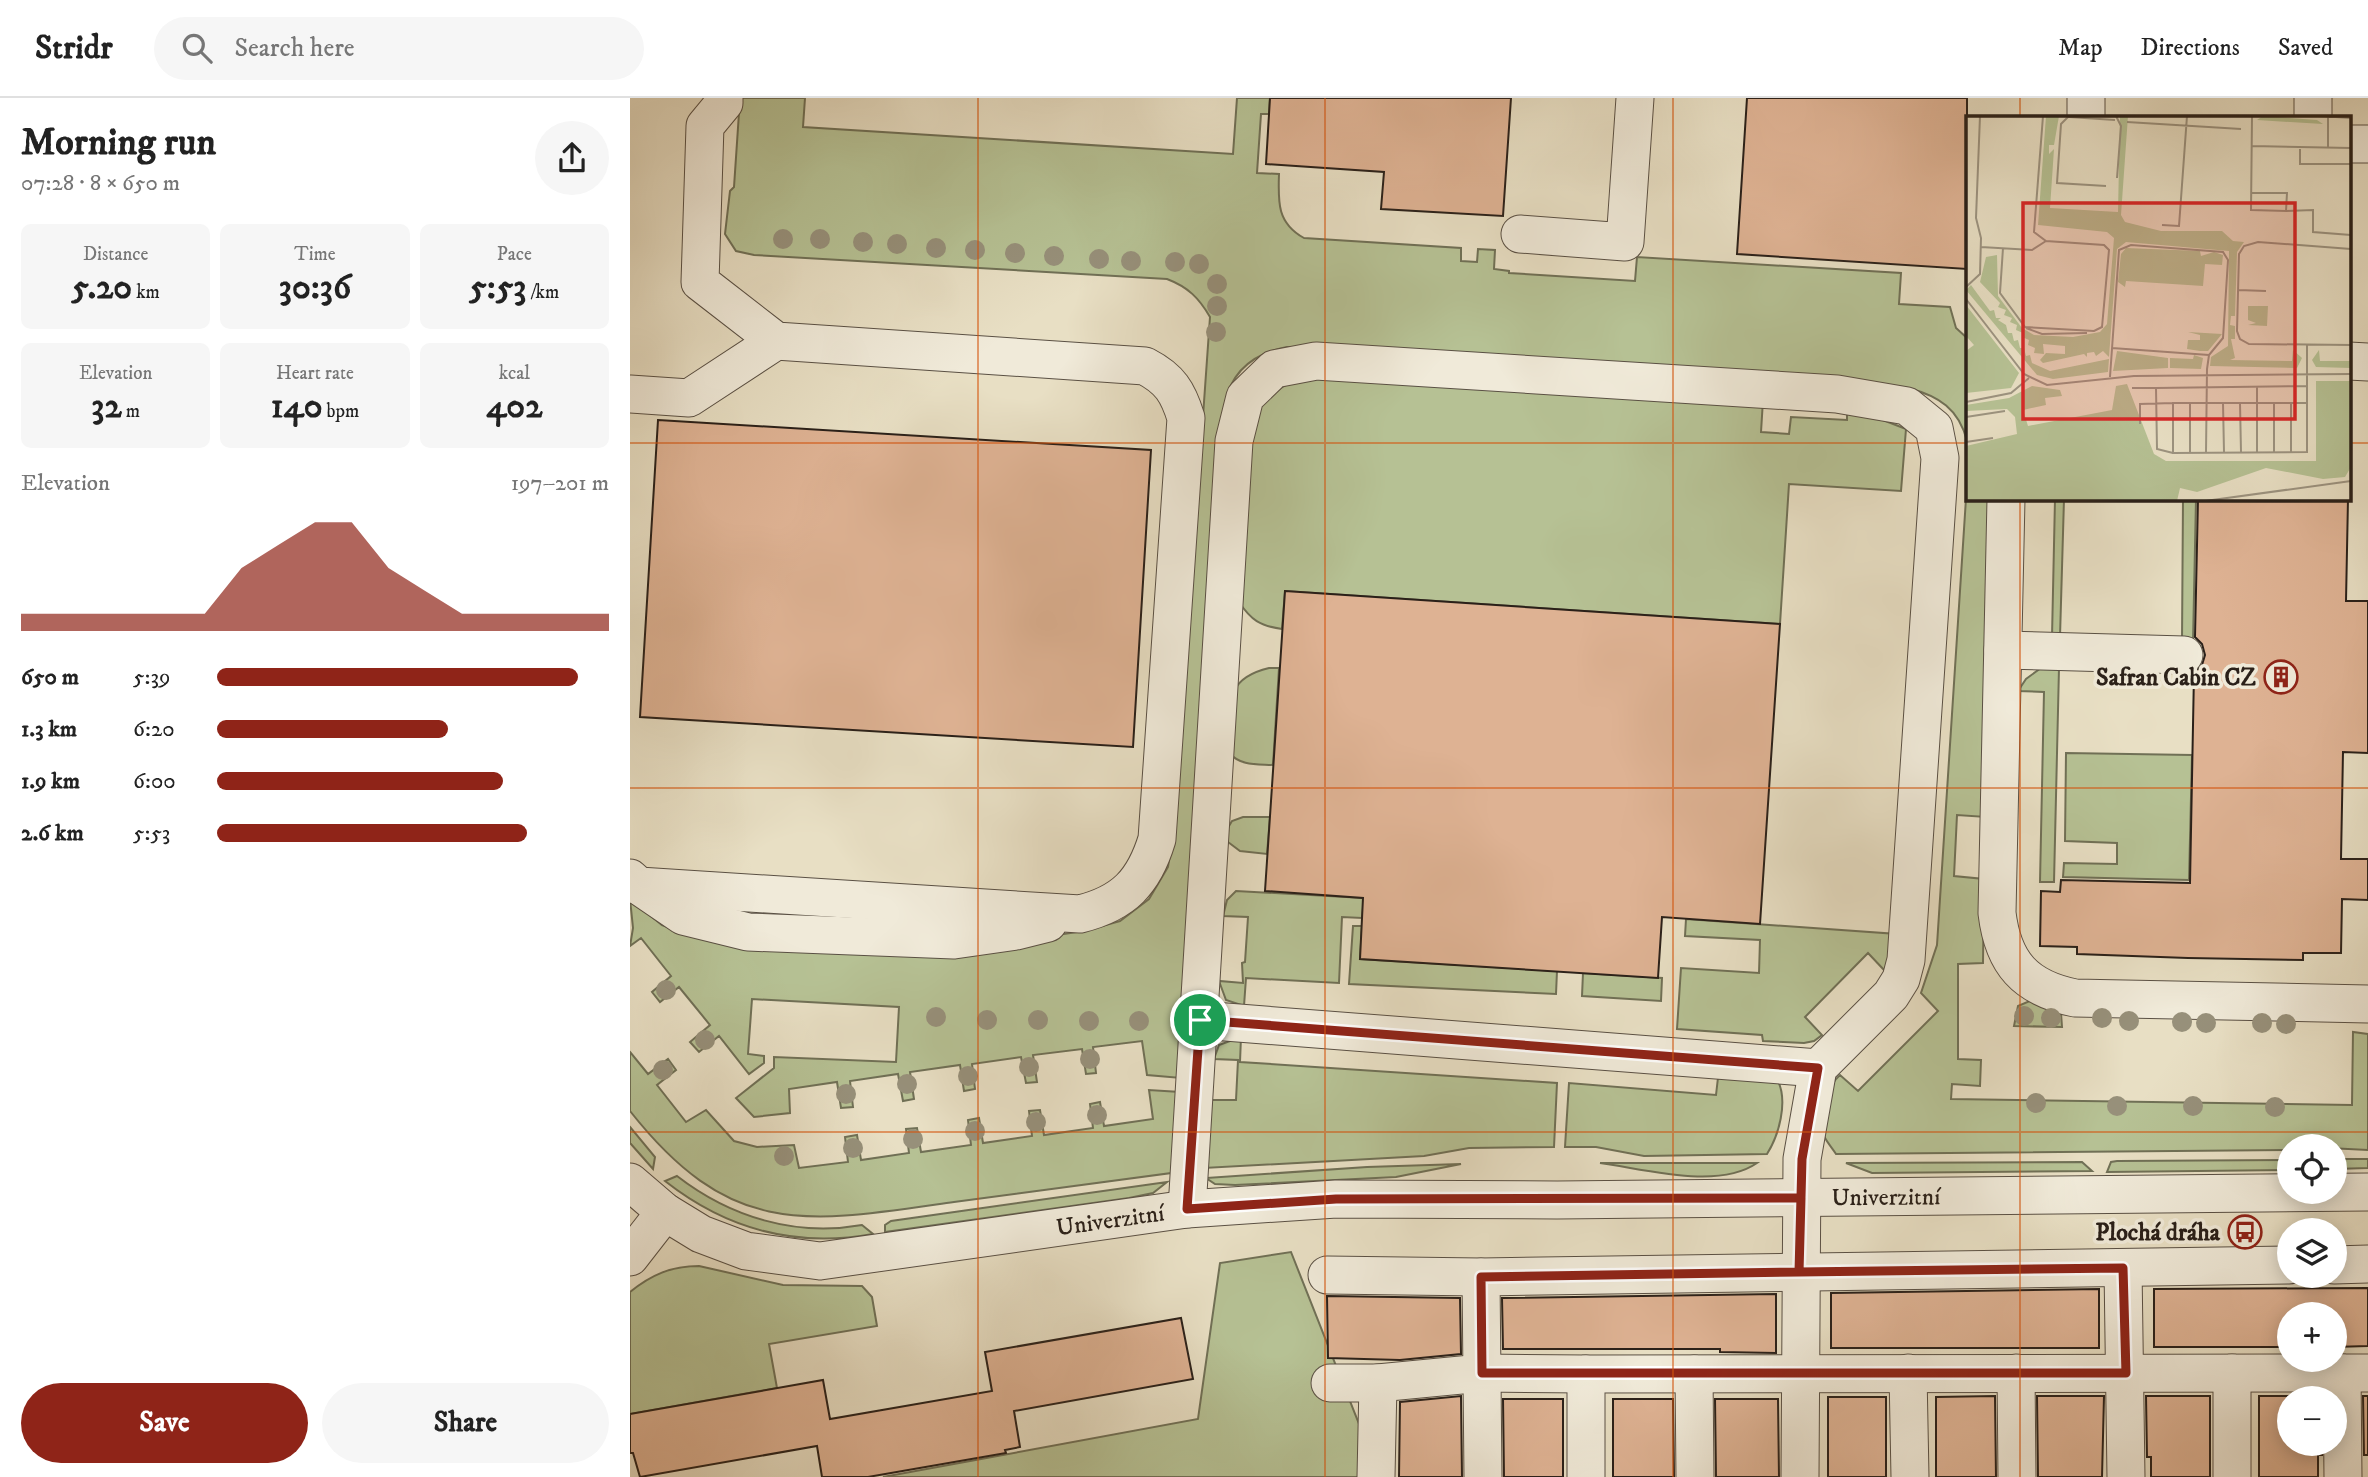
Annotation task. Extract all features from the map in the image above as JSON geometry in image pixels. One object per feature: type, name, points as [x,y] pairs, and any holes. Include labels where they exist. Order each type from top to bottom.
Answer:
[{"type":"street","points":[[634,882],[1080,914],[1106,907],[1135,885],[1149,864],[1157,839],[1186,418],[1179,394],[1165,376],[1145,366],[776,341],[700,282],[705,125],[724,103],[724,98]]},
{"type":"street","points":[[1520,234],[1625,242],[1635,98]]},
{"type":"street","points":[[2086,98],[2086,116]]},
{"type":"street","points":[[2312,116],[2313,98]]},
{"type":"street","points":[[2350,144],[2368,144]]},
{"type":"street","points":[[630,394],[689,398],[776,341]]},
{"type":"street","points":[[1187,1209],[1234,441],[1245,397],[1274,369],[1316,361],[1837,394],[1907,406],[1934,428],[1940,458],[1906,960],[1901,979],[1891,995],[1818,1068],[1802,1159],[1799,1272],[1800,1477]]},
{"type":"street","points":[[2350,361],[2368,362]]},
{"type":"street","points":[[2006,500],[1997,913],[2001,939],[2013,963],[2029,980],[2052,993],[2075,999],[2368,1004]]},
{"type":"street","points":[[2003,650],[2185,655]]},
{"type":"street","points":[[1200,1020],[1818,1068]]},
{"type":"street","name":"Univerzitní","points":[[630,1182],[665,1212],[701,1234],[746,1251],[820,1261],[1187,1209],[1336,1199],[1801,1198],[2368,1192]]},
{"type":"street","points":[[630,1257],[665,1212]]},
{"type":"street","points":[[2347,1265],[2368,1264]]},
{"type":"street","points":[[1327,1275],[1481,1277],[2277,1265]]},
{"type":"street","points":[[2123,1268],[2126,1477]]},
{"type":"street","points":[[1481,1277],[1483,1477]]},
{"type":"street","points":[[1330,1383],[1378,1383],[1482,1373],[2355,1373],[2343,1477]]},
{"type":"street","points":[[1908,1373],[1910,1477]]},
{"type":"street","points":[[2016,1373],[2017,1477]]},
{"type":"street","points":[[2232,1373],[2232,1477]]},
{"type":"street","points":[[1586,1374],[1586,1477]]},
{"type":"street","points":[[1695,1374],[1695,1477]]},
{"type":"street","points":[[1376,1477],[1378,1383]]},
{"type":"green space","points":[[740,98],[805,98],[803,127],[1233,154],[1237,98],[1270,98],[1269,114],[1261,114],[1257,173],[1279,174],[1279,203],[1284,219],[1304,238],[1461,248],[1461,261],[1477,262],[1478,249],[1495,250],[1494,269],[1509,273],[1635,281],[1637,257],[1901,273],[1899,304],[1950,307],[1956,328],[1966,337],[1966,438],[1953,412],[1929,395],[1908,388],[1287,347],[1255,359],[1239,372],[1228,391],[1225,403],[1181,1078],[1147,1075],[1142,1041],[1093,1047],[1096,1073],[1086,1074],[1082,1049],[1033,1055],[1037,1082],[1026,1083],[1021,1057],[972,1064],[975,1089],[964,1091],[960,1065],[910,1072],[914,1099],[903,1101],[898,1074],[850,1081],[853,1107],[841,1108],[837,1082],[789,1089],[790,1113],[754,1117],[736,1098],[774,1068],[774,1057],[896,1062],[899,1007],[752,999],[748,1054],[764,1056],[764,1063],[749,1074],[719,1036],[699,1052],[690,1042],[710,1025],[679,987],[660,1002],[652,992],[671,976],[641,938],[630,946],[633,928],[630,899],[662,925],[698,938],[947,951],[1084,931],[1120,921],[1149,899],[1168,867],[1174,828],[1210,317],[1192,294],[1167,279],[754,255],[736,251],[725,234],[730,191],[734,187]]},
{"type":"green space","points":[[1321,371],[1763,400],[1761,432],[1789,434],[1791,417],[1847,420],[1847,406],[1906,429],[1901,491],[1789,484],[1780,624],[1285,591],[1282,629],[1274,628],[1257,621],[1239,602],[1252,418],[1282,387]]},
{"type":"green space","points":[[1966,498],[1993,500],[1986,817],[1957,815],[1954,876],[1984,879],[1983,963],[1958,964],[1958,1059],[1981,1060],[1980,1086],[1952,1084],[1951,1099],[2352,1105],[2353,1032],[2368,1034],[2368,1150],[2347,1149],[2347,1134],[2277,1134],[2277,1150],[1836,1154],[1821,1129],[1821,1116],[1829,1092],[1840,1075],[1858,1091],[1938,1011],[1921,993],[1937,945]]},
{"type":"green space","points":[[2055,500],[2064,500],[2060,637],[2052,637]]},
{"type":"green space","points":[[2183,500],[2196,500],[2193,642],[2182,641]]},
{"type":"green space","points":[[1269,668],[1279,668],[1273,765],[1244,762],[1229,753],[1231,699],[1242,680]]},
{"type":"green space","points":[[2041,668],[2059,668],[2054,882],[2040,882],[2044,692],[2018,691],[2026,679]]},
{"type":"green space","points":[[2066,753],[2192,755],[2189,880],[2063,877],[2064,863],[2117,864],[2117,843],[2065,841]]},
{"type":"green space","points":[[1243,817],[1270,817],[1267,854],[1240,851],[1228,842],[1226,831],[1232,821]]},
{"type":"green space","points":[[1236,891],[1364,898],[1362,918],[1342,917],[1339,983],[1246,978],[1244,1006],[1226,1000],[1219,981],[1243,983],[1242,963],[1245,962],[1248,917],[1223,916],[1227,900]]},
{"type":"green space","points":[[1686,919],[1897,934],[1885,971],[1868,953],[1805,1017],[1822,1035],[1814,1041],[1804,1043],[1763,1041],[1762,1035],[1677,1029],[1681,968],[1759,973],[1760,940],[1685,936]]},
{"type":"green space","points":[[1353,926],[1362,926],[1360,959],[1557,971],[1556,994],[1349,984]]},
{"type":"green space","points":[[1583,973],[1662,978],[1661,1001],[1582,996]]},
{"type":"green space","points":[[2032,1000],[2061,1013],[2062,1027],[2014,1026],[2018,1006]]},
{"type":"green space","points":[[1241,1037],[1240,1062],[1557,1083],[1554,1147],[1469,1148],[1424,1156],[1204,1168],[1211,1100],[1236,1100],[1238,1060],[1214,1059],[1219,1045]]},
{"type":"green space","points":[[630,1052],[648,1074],[668,1059],[676,1070],[657,1085],[686,1122],[706,1110],[734,1141],[757,1147],[794,1145],[799,1168],[848,1162],[845,1137],[857,1135],[861,1160],[909,1153],[906,1129],[917,1128],[921,1152],[971,1145],[968,1120],[979,1118],[983,1143],[1032,1136],[1029,1111],[1040,1110],[1044,1135],[1093,1128],[1090,1104],[1100,1102],[1104,1126],[1153,1119],[1149,1090],[1180,1092],[1171,1173],[856,1215],[775,1213],[739,1202],[703,1183],[667,1153],[630,1111]]},
{"type":"green space","points":[[1719,1069],[1778,1081],[1782,1099],[1781,1118],[1767,1154],[1644,1156],[1596,1147],[1565,1147],[1569,1083],[1716,1095]]},
{"type":"green space","points":[[630,1127],[655,1157],[653,1169],[630,1143]]},
{"type":"green space","points":[[2347,1159],[2368,1159],[2368,1168],[2347,1169]]},
{"type":"green space","points":[[2277,1160],[2277,1170],[2107,1172],[2111,1162]]},
{"type":"green space","points":[[2082,1162],[2092,1171],[1872,1173],[1846,1163]]},
{"type":"green space","points":[[1600,1163],[1757,1163],[1741,1171],[1702,1176],[1659,1173]]},
{"type":"green space","points":[[1461,1164],[1396,1177],[1235,1185],[1215,1184],[1206,1178],[1367,1167]]},
{"type":"green space","points":[[677,1176],[719,1203],[764,1220],[812,1228],[862,1225],[873,1234],[817,1238],[763,1231],[712,1212],[665,1181]]},
{"type":"green space","points":[[1167,1182],[1153,1193],[1129,1198],[885,1232],[885,1225],[891,1221]]},
{"type":"green space","points":[[1291,1252],[1380,1477],[883,1477],[1198,1419],[1220,1263]]},
{"type":"green space","points":[[699,1266],[783,1285],[862,1286],[872,1297],[877,1326],[769,1344],[777,1388],[630,1414],[630,1292],[662,1273]]},
{"type":"building","points":[[1270,98],[1511,98],[1503,216],[1381,209],[1384,172],[1266,164]]},
{"type":"building","points":[[1747,98],[1967,98],[1966,269],[1737,254]]},
{"type":"building","points":[[658,420],[1151,450],[1133,747],[640,717]]},
{"type":"building","name":"Safran Cabin CZ","points":[[2198,500],[2348,500],[2346,601],[2368,601],[2368,753],[2343,752],[2341,859],[2368,859],[2368,900],[2342,899],[2341,953],[2303,953],[2303,960],[2188,958],[2077,954],[2077,947],[2040,946],[2041,891],[2060,892],[2061,880],[2190,883],[2194,673],[2202,665],[2205,655],[2202,644],[2195,637]]},
{"type":"building","points":[[1285,591],[1780,624],[1760,924],[1662,917],[1658,978],[1360,959],[1363,898],[1265,891]]},
{"type":"building","points":[[2368,1288],[2368,1346],[2347,1347],[2347,1302],[2277,1302],[2277,1347],[2154,1347],[2154,1289]]},
{"type":"building","points":[[2099,1289],[2099,1348],[1831,1348],[1831,1293]]},
{"type":"building","points":[[1776,1294],[1776,1353],[1720,1352],[1720,1349],[1503,1349],[1502,1298]]},
{"type":"building","points":[[1327,1296],[1460,1298],[1461,1354],[1400,1360],[1328,1358]]},
{"type":"building","points":[[1181,1318],[1193,1379],[1014,1411],[1020,1447],[1005,1450],[1006,1453],[868,1477],[822,1477],[817,1446],[640,1477],[633,1453],[630,1453],[630,1414],[823,1380],[830,1419],[992,1391],[985,1352]]},
{"type":"building","points":[[1461,1396],[1462,1477],[1399,1477],[1400,1402]]},
{"type":"building","points":[[1995,1396],[1996,1477],[1936,1477],[1936,1397]]},
{"type":"building","points":[[2037,1396],[2104,1396],[2102,1477],[2038,1477]]},
{"type":"building","points":[[2146,1396],[2210,1396],[2210,1477],[2151,1477],[2151,1457],[2147,1457]]},
{"type":"building","points":[[2259,1396],[2277,1396],[2277,1456],[2318,1456],[2318,1477],[2259,1477]]},
{"type":"building","points":[[2363,1396],[2368,1396],[2368,1455],[2364,1455]]},
{"type":"building","points":[[1828,1397],[1886,1397],[1886,1477],[1828,1477]]},
{"type":"building","points":[[1503,1399],[1563,1399],[1563,1477],[1504,1477]]},
{"type":"building","points":[[1613,1399],[1673,1399],[1674,1477],[1613,1477]]},
{"type":"building","points":[[1715,1399],[1778,1399],[1779,1477],[1716,1477]]},
{"type":"place","name":"Safran Cabin CZ","points":[[2281,677]]},
{"type":"place","name":"Plochá dráha","points":[[2245,1232]]},
{"type":"route","points":[[1200,1020],[1187,1175],[1187,1209],[1336,1199],[1557,1200],[1801,1198],[1799,1272],[2123,1268],[2126,1373],[1482,1373],[1481,1277],[1799,1272],[1802,1159],[1818,1068],[1200,1020]]}]
